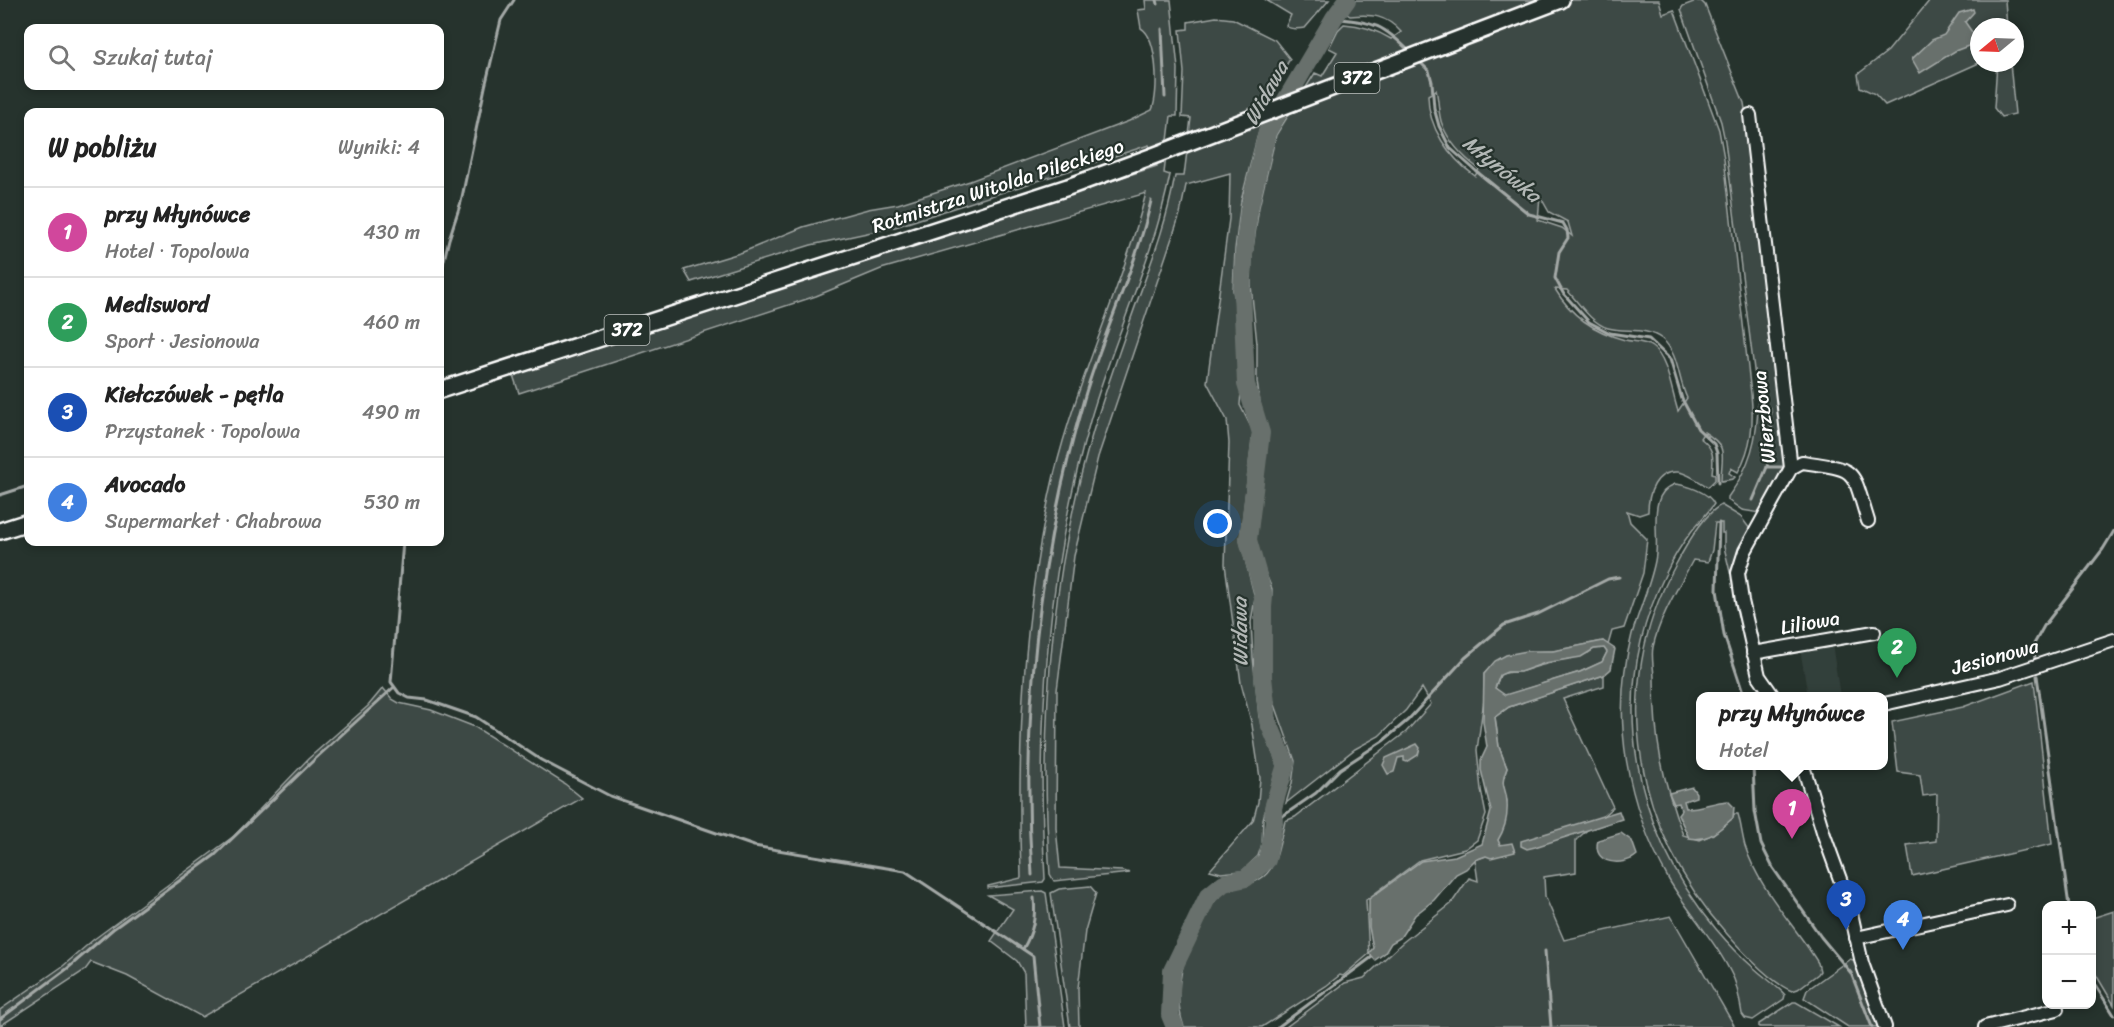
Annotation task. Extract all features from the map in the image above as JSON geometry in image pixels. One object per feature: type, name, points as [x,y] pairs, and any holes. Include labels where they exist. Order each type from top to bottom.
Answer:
[{"type":"main road","name":"Rotmistrza Witolda Pileckiego","points":[[444,389],[1068,187],[1561,0]]},
{"type":"main road","points":[[0,531],[24,523]]},
{"type":"street","name":"Wierzbowa","points":[[1750,116],[1791,468],[1745,551],[1738,573],[1758,676],[1770,692]]},
{"type":"street","points":[[1791,468],[1802,462],[1848,470],[1854,477],[1868,521]]},
{"type":"street","name":"Liliowa","points":[[1753,653],[1874,632]]},
{"type":"street","name":"Jesionowa","points":[[1888,703],[2000,678],[2114,640]]},
{"type":"street","points":[[1804,770],[1824,835],[1844,888],[1862,963],[1885,1027]]},
{"type":"street","points":[[1856,938],[2007,905]]},
{"type":"street","points":[[1985,1027],[2057,1009]]},
{"type":"shaded area","points":[[1145,0],[1171,0],[1178,69],[1177,116],[1171,116],[1164,173],[1170,175],[1163,207],[1144,268],[1090,421],[1075,478],[1064,534],[1054,591],[1044,705],[1042,762],[1045,879],[1043,882],[988,888],[988,886],[1021,878],[1020,777],[1024,675],[1035,575],[1044,525],[1064,439],[1125,264],[1146,193],[881,269],[816,296],[519,393],[513,375],[1157,166],[1149,145],[895,227],[811,245],[691,282],[684,270],[743,252],[803,227],[868,209],[898,204],[970,181],[1129,121],[1152,110],[1156,91],[1156,66],[1151,43],[1141,28],[1138,10],[1146,9]]},
{"type":"shaded area","points":[[1266,0],[1329,0],[1305,28],[1295,29],[1286,26],[1291,15]]},
{"type":"shaded area","points":[[1353,0],[1659,0],[1663,14],[1674,10],[1719,130],[1751,394],[1751,434],[1743,463],[1738,472],[1731,468],[1729,473],[1735,477],[1733,479],[1721,481],[1721,447],[1704,432],[1700,438],[1708,445],[1712,453],[1712,473],[1715,474],[1715,480],[1708,487],[1686,474],[1670,472],[1658,479],[1654,485],[1649,498],[1648,512],[1639,515],[1627,511],[1630,522],[1647,539],[1643,573],[1624,628],[1612,631],[1608,645],[1603,641],[1558,650],[1523,653],[1499,661],[1484,674],[1484,700],[1477,750],[1486,815],[1477,840],[1465,849],[1420,860],[1366,900],[1369,954],[1343,976],[1340,975],[1262,1027],[1184,1027],[1179,991],[1186,955],[1202,922],[1222,891],[1253,882],[1269,871],[1278,851],[1285,821],[1295,817],[1406,732],[1431,704],[1422,688],[1406,710],[1379,736],[1355,749],[1286,803],[1295,761],[1273,699],[1269,663],[1272,589],[1256,550],[1255,533],[1268,433],[1262,415],[1257,382],[1257,344],[1251,285],[1252,255],[1259,207],[1276,135],[1315,73],[1322,76],[1337,52],[1329,48],[1338,30],[1344,24],[1357,26],[1391,39],[1401,32],[1390,22],[1378,17],[1347,14]],"holes":[[[1436,90],[1445,131],[1457,149],[1479,169],[1475,176],[1449,151],[1436,130],[1428,95]],[[1540,196],[1549,212],[1568,222],[1572,236],[1562,228],[1538,220]],[[1555,289],[1567,290],[1590,317],[1608,328],[1649,332],[1662,339],[1675,359],[1687,398],[1678,411],[1666,368],[1652,347],[1614,337],[1593,327],[1584,322],[1561,299]]]},
{"type":"shaded area","points":[[1930,0],[2005,0],[2006,18],[1970,18],[1970,67],[1885,105],[1875,94],[1860,87],[1858,74],[1888,51]]},
{"type":"shaded area","points":[[1696,1],[1701,1],[1705,5],[1744,103],[1747,122],[1785,460],[1783,471],[1760,513],[1742,510],[1728,500],[1742,475],[1751,452],[1758,401],[1725,141],[1721,122],[1681,9]]},
{"type":"shaded area","points":[[1973,9],[1974,12],[1965,22],[1970,29],[1970,45],[1955,51],[1920,73],[1912,59],[1932,40],[1944,35],[1959,13]]},
{"type":"shaded area","points":[[1216,17],[1233,19],[1275,40],[1290,59],[1275,83],[1257,138],[1241,201],[1233,290],[1239,329],[1240,405],[1253,431],[1240,540],[1255,598],[1251,622],[1259,717],[1279,763],[1279,777],[1270,792],[1263,819],[1262,844],[1258,856],[1242,871],[1221,873],[1210,870],[1253,821],[1258,802],[1260,778],[1252,725],[1241,683],[1225,564],[1229,443],[1227,420],[1207,382],[1229,219],[1230,173],[1186,185],[1180,214],[1098,457],[1074,556],[1057,690],[1056,828],[1060,868],[1130,873],[1054,881],[1050,874],[1047,818],[1048,705],[1058,593],[1067,537],[1094,428],[1161,234],[1175,176],[1184,176],[1191,118],[1182,117],[1184,72],[1180,30],[1188,29],[1188,22]]},
{"type":"shaded area","points":[[1996,72],[2011,72],[2015,114],[2001,117],[1994,108]]},
{"type":"shaded area","points":[[1675,484],[1702,493],[1714,504],[1687,537],[1674,558],[1647,621],[1636,667],[1633,713],[1637,759],[1647,804],[1664,848],[1687,890],[1729,944],[1785,995],[1784,999],[1753,1020],[1745,1018],[1742,1014],[1735,983],[1727,966],[1669,880],[1654,852],[1633,792],[1627,761],[1623,729],[1626,666],[1632,634],[1655,561],[1657,506],[1666,489]]},
{"type":"shaded area","points":[[1721,505],[1741,517],[1750,529],[1730,572],[1724,547],[1722,523],[1715,523],[1712,550],[1708,562],[1693,560],[1665,613],[1652,651],[1658,740],[1665,777],[1683,835],[1700,840],[1713,834],[1733,818],[1734,814],[1738,814],[1745,846],[1759,878],[1818,963],[1820,971],[1818,974],[1792,991],[1766,974],[1749,957],[1727,934],[1696,894],[1671,851],[1653,805],[1641,758],[1638,710],[1642,661],[1654,613],[1675,566],[1689,542],[1701,524]]},
{"type":"shaded area","points":[[1603,641],[1615,649],[1611,669],[1604,675],[1509,707],[1495,717],[1499,747],[1507,768],[1503,783],[1507,802],[1506,817],[1498,840],[1500,845],[1512,843],[1515,852],[1475,860],[1466,869],[1456,874],[1434,900],[1415,915],[1400,938],[1391,943],[1385,953],[1375,960],[1369,953],[1373,948],[1369,927],[1369,899],[1421,861],[1455,856],[1482,844],[1491,811],[1481,770],[1481,760],[1487,747],[1483,722],[1484,674],[1495,661],[1506,655],[1527,651],[1553,651]],"holes":[[[1604,648],[1607,652],[1602,662],[1580,672],[1505,695],[1495,688],[1500,675],[1507,672],[1520,672],[1545,663],[1581,657],[1594,649]]]},
{"type":"shaded area","points":[[1832,643],[1839,692],[1807,692],[1800,649]]},
{"type":"shaded area","points":[[1604,648],[1607,652],[1602,662],[1580,672],[1504,696],[1495,688],[1500,675],[1523,671]]},
{"type":"shaded area","points":[[1604,675],[1604,686],[1563,699],[1613,807],[1576,840],[1576,872],[1544,877],[1545,896],[1564,940],[1671,916],[1735,1027],[1286,1027],[1345,983],[1364,978],[1403,942],[1451,904],[1469,878],[1478,881],[1475,860],[1486,856],[1503,855],[1498,840],[1507,801],[1502,782],[1507,768],[1499,747],[1495,717],[1509,707]]},
{"type":"shaded area","points":[[2034,681],[2052,844],[1912,876],[1907,845],[1936,841],[1937,794],[1923,796],[1920,775],[1898,772],[1892,722],[1963,707]]},
{"type":"shaded area","points":[[383,688],[392,699],[399,703],[431,710],[475,727],[565,784],[582,798],[202,1017],[127,976],[91,962],[85,970],[0,1026],[0,1010],[63,966],[93,940],[234,836],[308,759],[368,706]]},
{"type":"shaded area","points":[[1417,744],[1420,748],[1418,755],[1407,762],[1404,761],[1404,757],[1398,758],[1394,772],[1388,774],[1383,765],[1386,758]]},
{"type":"shaded area","points":[[1692,787],[1696,797],[1684,801],[1686,808],[1728,801],[1734,807],[1733,818],[1708,837],[1689,838],[1678,814],[1681,810],[1679,803],[1674,804],[1669,793]]},
{"type":"shaded area","points":[[1619,811],[1622,819],[1535,847],[1527,849],[1521,846],[1521,841]]},
{"type":"shaded area","points":[[1621,833],[1632,841],[1637,855],[1617,862],[1604,859],[1599,855],[1598,840]]},
{"type":"shaded area","points":[[1090,886],[1096,893],[1085,931],[1078,988],[1079,1027],[1070,1027],[1051,893],[1059,889]]},
{"type":"shaded area","points":[[1042,891],[1046,893],[1065,1027],[1026,1027],[1024,973],[1017,961],[991,941],[1013,909],[988,895]]},
{"type":"shaded area","points":[[2114,911],[2114,1005],[2096,975],[2096,917]]},
{"type":"shaded area","points":[[1850,959],[1856,961],[1880,1027],[1848,1027],[1804,998],[1807,990]]},
{"type":"shaded area","points":[[1793,1002],[1839,1027],[1759,1027],[1759,1024]]},
{"type":"waterway","points":[[444,260],[461,202],[501,20],[514,0]]},
{"type":"waterway","points":[[1157,0],[1158,4]]},
{"type":"waterway","name":"Widawa","points":[[1175,1027],[1170,1015],[1172,971],[1208,896],[1224,883],[1246,878],[1267,860],[1274,822],[1273,808],[1286,764],[1268,721],[1263,677],[1263,593],[1248,540],[1261,433],[1246,384],[1242,291],[1244,255],[1249,210],[1267,132],[1347,0]]},
{"type":"waterway","name":"Młynówka","points":[[1334,18],[1377,26],[1411,53]]},
{"type":"waterway","points":[[1162,29],[1165,97]]},
{"type":"waterway","name":"Młynówka","points":[[1418,60],[1429,71],[1434,108],[1439,126],[1450,148],[1529,214],[1563,223],[1568,238],[1559,252],[1555,278],[1563,293],[1589,322],[1610,333],[1649,339],[1670,359],[1682,399],[1698,429],[1714,444],[1717,453],[1718,483]]},
{"type":"waterway","points":[[1032,875],[1029,815],[1032,695],[1037,635],[1055,516],[1084,399],[1137,251],[1151,201]]},
{"type":"waterway","points":[[1770,408],[1772,437],[1767,467],[1784,467]]},
{"type":"waterway","points":[[1753,500],[1767,467]]},
{"type":"waterway","points":[[0,495],[24,487]]},
{"type":"waterway","name":"Młynówka","points":[[1719,523],[1717,590],[1724,635],[1743,692]]},
{"type":"waterway","points":[[2035,660],[2034,644],[2044,626],[2103,549],[2114,531]]},
{"type":"waterway","points":[[403,546],[391,682],[399,693],[476,717],[541,760],[610,796],[754,846],[905,871],[1033,956],[1040,1027]]},
{"type":"waterway","points":[[1274,822],[1316,793],[1340,769],[1383,741],[1408,720],[1465,658],[1504,625],[1538,614],[1608,579],[1619,577]]},
{"type":"waterway","points":[[2037,676],[2068,901]]},
{"type":"waterway","points":[[0,1019],[68,968],[113,929],[215,855],[393,688]]},
{"type":"waterway","name":"Młynówka","points":[[1753,770],[1755,811],[1761,844],[1773,868],[1821,937],[1851,973],[1872,1027]]},
{"type":"waterway","points":[[1023,949],[1033,925],[1034,898]]},
{"type":"waterway","points":[[1545,951],[1551,1027]]},
{"type":"waterway","points":[[1278,1027],[1372,957]]},
{"type":"waterway","points":[[2096,986],[2114,1015]]},
{"type":"place","name":"Medisword","points":[[1897,678]]},
{"type":"place","name":"przy Młynówce","points":[[1792,839]]},
{"type":"place","name":"Kiełczówek - pętla","points":[[1846,930]]},
{"type":"place","name":"Avocado","points":[[1903,950]]}]
